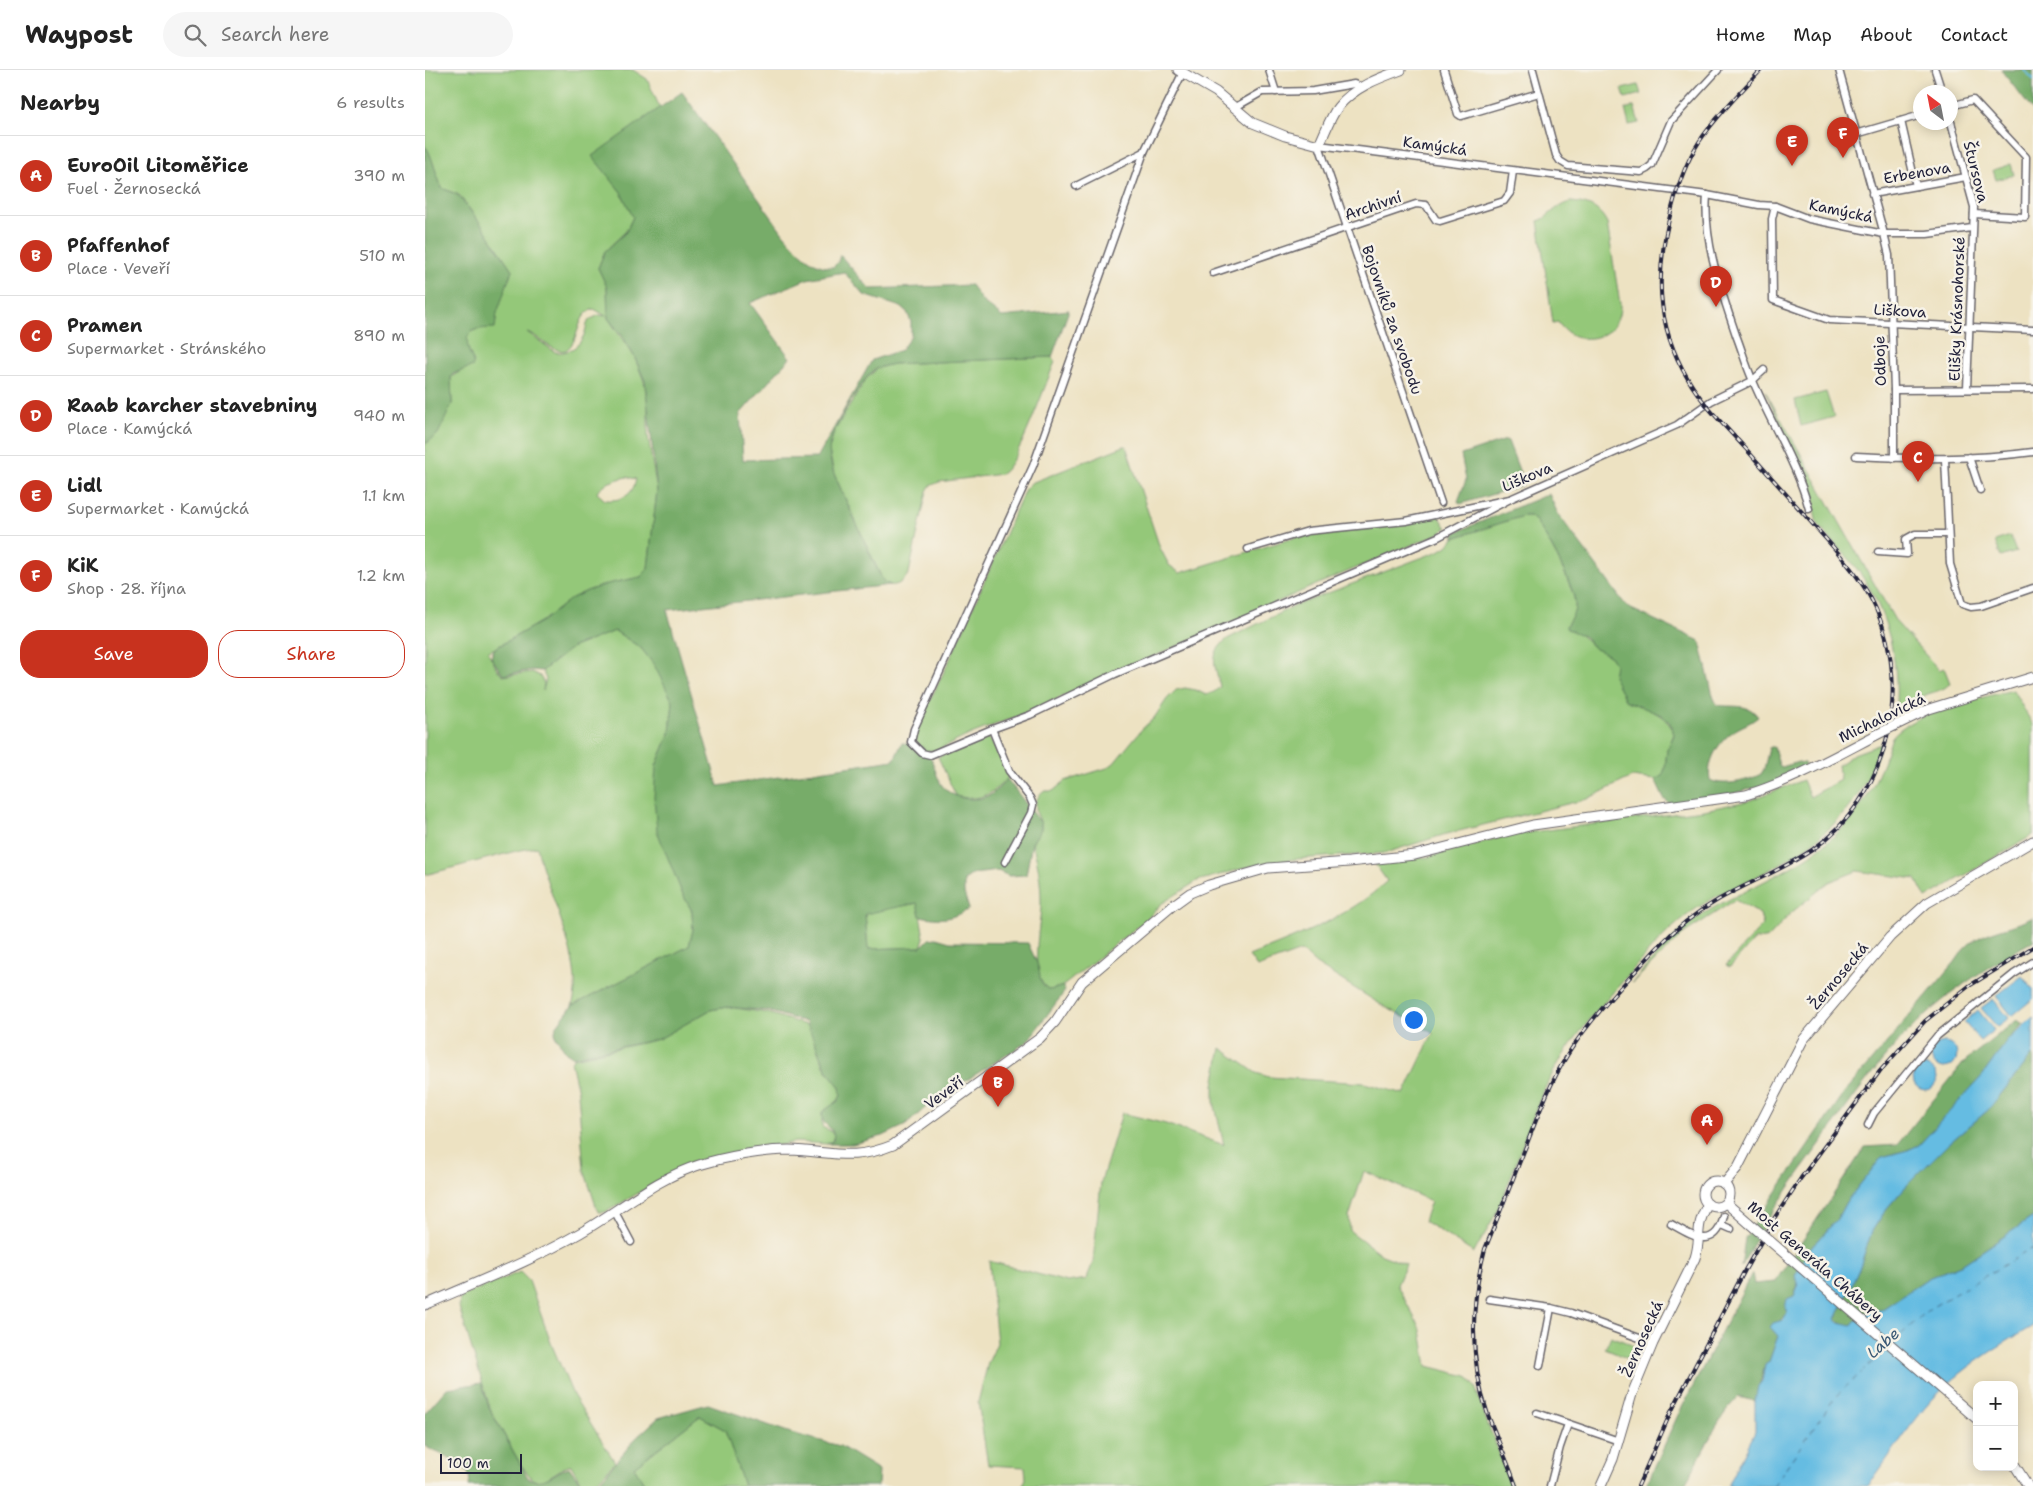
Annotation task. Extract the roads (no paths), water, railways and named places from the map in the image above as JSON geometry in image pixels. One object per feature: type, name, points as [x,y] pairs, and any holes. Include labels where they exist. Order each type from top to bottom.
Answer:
[{"type":"street","points":[[1269,70],[1276,92]]},
{"type":"street","points":[[1319,145],[1337,108],[1349,96],[1378,74],[1401,70]]},
{"type":"street","points":[[1444,70],[1458,114],[1461,116],[1539,93]]},
{"type":"street","points":[[1533,70],[1556,155],[1560,161],[1568,166],[1641,172],[1652,165],[1671,121],[1718,70]]},
{"type":"street","name":"Odboje","points":[[1839,70],[1872,194],[1885,234],[1889,255],[1894,390],[1894,458]]},
{"type":"street","points":[[1935,70],[1940,85]]},
{"type":"street","points":[[1181,71],[1144,152],[1033,466],[914,729],[911,742],[922,753],[930,755],[1031,714],[1115,674],[1438,537],[1510,499]]},
{"type":"street","name":"Kamýcká","points":[[1181,71],[1216,92],[1253,122],[1285,136],[1319,145],[1707,195],[1759,205],[1775,206],[1809,219],[1885,234],[1927,234],[1972,228]]},
{"type":"street","points":[[1234,108],[1262,92],[1313,91],[1354,84],[1362,87]]},
{"type":"street","points":[[1958,104],[1973,100],[2026,157],[2025,218],[1974,214]]},
{"type":"street","points":[[1856,134],[1913,117]]},
{"type":"street","points":[[1901,121],[1916,186]]},
{"type":"street","name":"Štursova","points":[[1953,130],[1973,200],[1972,228]]},
{"type":"street","name":"Bojovníků za svobodu","points":[[1319,145],[1441,503]]},
{"type":"street","points":[[1076,186],[1144,152]]},
{"type":"street","name":"Archivní","points":[[1213,273],[1416,204],[1425,205],[1436,220],[1440,221],[1505,201],[1509,193],[1513,170]]},
{"type":"street","points":[[1624,185],[1625,171]]},
{"type":"street","name":"Erbenova","points":[[1872,194],[1966,177]]},
{"type":"street","points":[[1707,195],[1706,220],[1714,262],[1752,381],[1798,477],[1809,510]]},
{"type":"street","name":"Liškova","points":[[1775,206],[1772,219],[1773,300],[1829,320],[2033,330]]},
{"type":"street","name":"Elišky Krásnohorské","points":[[1967,390],[1972,228]]},
{"type":"street","name":"Liškova","points":[[1248,549],[1308,531],[1406,521],[1510,499],[1677,425],[1711,401],[1752,381],[1764,370]]},
{"type":"street","points":[[1894,390],[2033,389]]},
{"type":"street","points":[[1856,456],[1945,459],[2033,452]]},
{"type":"street","points":[[1969,457],[1981,490]]},
{"type":"street","points":[[1945,459],[1949,564],[1962,604],[1971,607],[1981,606],[2033,588]]},
{"type":"street","points":[[1878,552],[1907,554],[1906,539],[1915,534],[1947,534]]},
{"type":"street","name":"Michalovická","points":[[1060,1014],[1082,982],[1155,919],[1190,893],[1237,875],[1268,868],[1415,855],[1533,825],[1722,800],[1746,795],[1774,787],[1929,709],[2033,677]]},
{"type":"street","points":[[992,729],[1009,771],[1030,798],[1033,805],[1031,813],[1005,862]]},
{"type":"street","name":"Žernosecká","points":[[1601,1486],[1613,1459],[1632,1394],[1653,1343],[1695,1258],[1700,1219],[1708,1204],[1703,1197],[1703,1193],[1707,1185],[1715,1182],[1724,1184],[1733,1175],[1803,1040],[1890,937],[1927,903],[2033,841]]},
{"type":"street","points":[[1868,1126],[1874,1113],[1937,1036],[2033,962]]},
{"type":"street","name":"Veveří","points":[[425,1305],[559,1244],[678,1174],[715,1160],[787,1150],[846,1156],[874,1153],[893,1145],[1040,1038],[1060,1014]]},
{"type":"street","points":[[1708,1204],[1717,1207],[1726,1203],[1729,1191],[1724,1184]]},
{"type":"street","name":"Most Generála Chábery","points":[[1726,1203],[1973,1416]]},
{"type":"street","points":[[615,1212],[631,1242]]},
{"type":"street","points":[[1671,1224],[1687,1233],[1712,1238],[1720,1230],[1723,1216]]},
{"type":"street","points":[[1721,1224],[1731,1229]]},
{"type":"street","points":[[1489,1299],[1551,1308],[1593,1320],[1623,1334],[1653,1343]]},
{"type":"street","points":[[1540,1366],[1551,1308]]},
{"type":"street","points":[[1537,1413],[1619,1441]]},
{"type":"street","points":[[1550,1486],[1559,1447],[1568,1424]]},
{"type":"street","points":[[2018,1470],[2028,1486]]},
{"type":"water","points":[[2022,976],[2033,989],[2033,999],[2012,1016],[1996,996]]},
{"type":"water","points":[[1993,999],[2009,1018],[1997,1027],[1981,1008]]},
{"type":"water","points":[[1978,1010],[1994,1030],[1980,1041],[1964,1022]]},
{"type":"water","name":"Labe","points":[[2033,1017],[2033,1054],[1988,1110],[1947,1145],[1887,1208],[1872,1231],[1859,1269],[1836,1319],[1838,1322],[1851,1325],[1871,1311],[1881,1310],[1928,1278],[1963,1264],[2033,1217],[2033,1326],[1975,1363],[1948,1384],[1909,1428],[1868,1486],[1728,1486],[1755,1432],[1755,1401],[1758,1386],[1762,1381],[1765,1365],[1769,1362],[1778,1336],[1770,1327],[1773,1323],[1783,1320],[1787,1312],[1785,1308],[1787,1299],[1794,1296],[1798,1286],[1795,1276],[1810,1248],[1837,1219],[1846,1202],[1882,1157],[1919,1145],[1983,1075],[2007,1041]]},
{"type":"water","points":[[1944,1042],[1953,1046],[1957,1055],[1953,1064],[1944,1068],[1935,1064],[1931,1055],[1935,1046]]},
{"type":"water","points":[[1925,1066],[1933,1070],[1937,1078],[1933,1086],[1925,1090],[1917,1086],[1913,1078],[1917,1070]]},
{"type":"waterway","points":[[2024,70],[2033,79]]},
{"type":"railway","points":[[1516,1486],[1488,1415],[1482,1394],[1475,1353],[1474,1311],[1476,1291],[1485,1249],[1550,1088],[1568,1054],[1598,1013],[1670,935],[1709,905],[1789,864],[1812,850],[1838,828],[1859,802],[1875,773],[1886,741],[1892,708],[1892,674],[1887,641],[1876,609],[1863,585],[1834,548],[1701,398],[1677,358],[1669,338],[1664,317],[1661,296],[1663,253],[1666,231],[1683,174],[1694,150],[1706,132],[1761,70]]},
{"type":"railway","points":[[1638,1486],[1670,1414],[1745,1270],[1775,1217],[1801,1178],[1880,1071],[1925,1021],[1969,986],[2033,947]]},
{"type":"place","name":"KiK","points":[[1843,158]]},
{"type":"place","name":"Lidl","points":[[1792,166]]},
{"type":"place","name":"Raab karcher stavebniny","points":[[1716,307]]},
{"type":"place","name":"Pramen","points":[[1918,482]]},
{"type":"place","name":"Pfaffenhof","points":[[998,1107]]},
{"type":"place","name":"EuroOil Litoměřice","points":[[1707,1145]]}]
